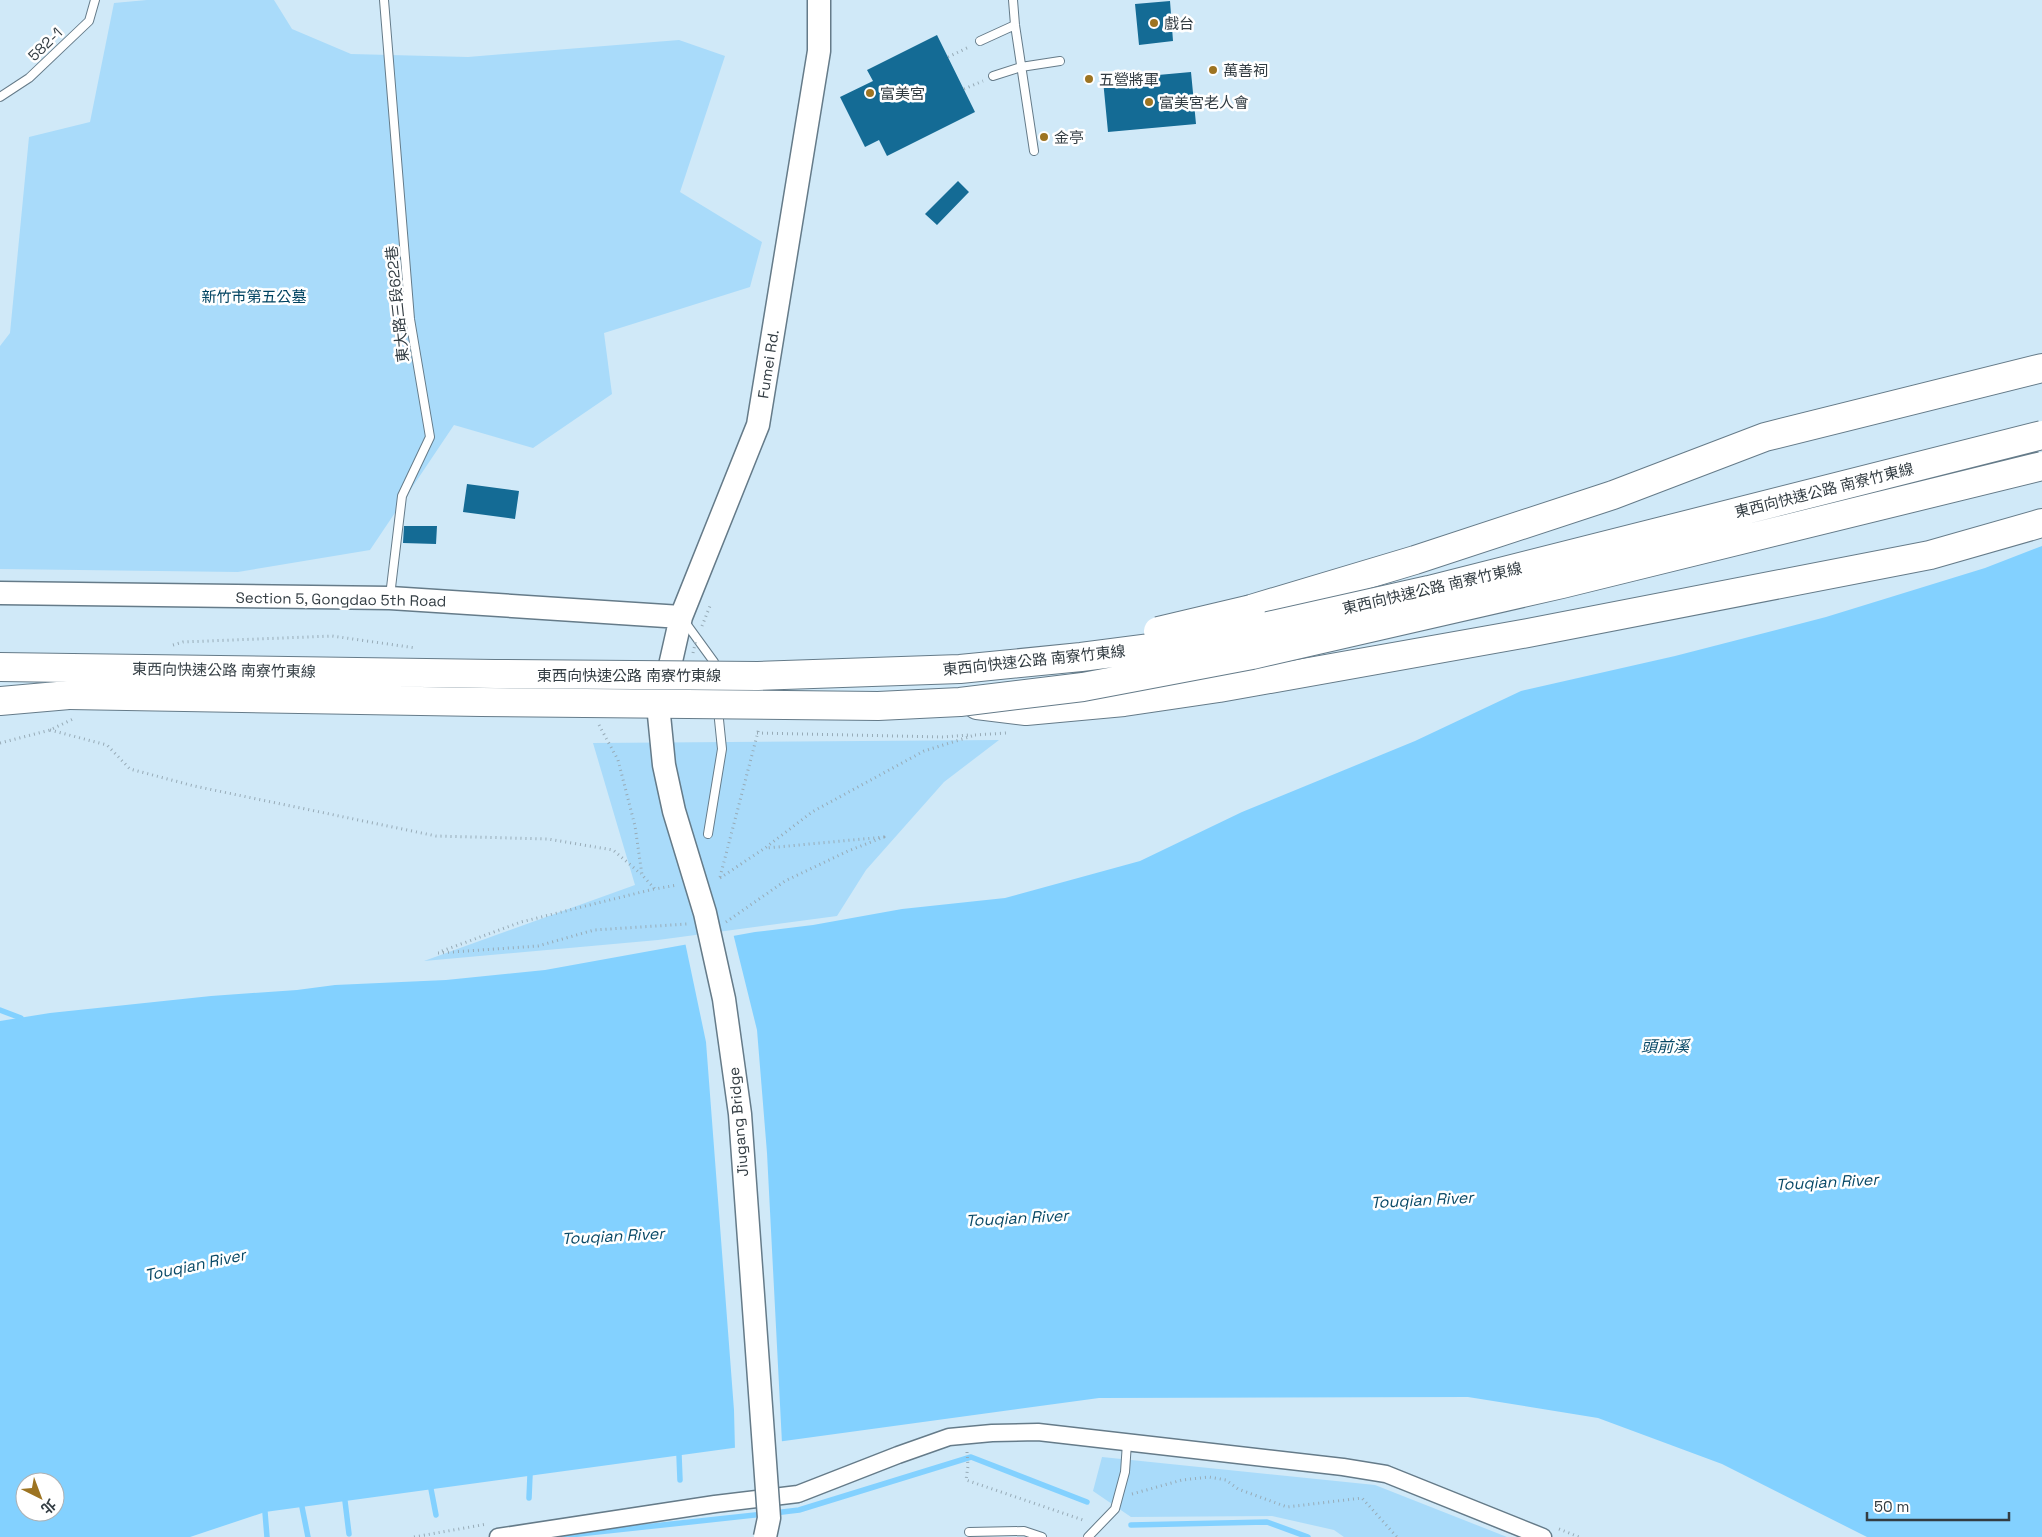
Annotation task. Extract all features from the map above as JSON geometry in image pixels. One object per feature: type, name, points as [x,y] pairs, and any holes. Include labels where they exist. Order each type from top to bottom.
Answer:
[{"type":"highway","points":[[960,669],[1123,640],[1251,609],[1415,560],[1613,495],[1765,437],[2042,368]]},
{"type":"highway","name":"東西向快速公路 南寮竹東線","points":[[0,667],[758,676],[960,669],[1081,657],[1197,642],[1429,590],[2042,434]]},
{"type":"highway","name":"東西向快速公路 南寮竹東線","points":[[0,701],[69,695],[471,702],[878,706],[960,702],[1083,687],[1252,655],[1571,582],[2042,466]]},
{"type":"highway","points":[[960,702],[1026,711],[1124,702],[1219,688],[1528,633],[1667,604],[1930,555],[2042,523]]},
{"type":"main road","name":"Fumei Rd.","points":[[658,715],[681,616],[758,425],[819,51],[819,0]]},
{"type":"main road","name":"Section 5, Gongdao 5th Road","points":[[0,593],[390,598],[681,616]]},
{"type":"main road","name":"Jiugang Bridge","points":[[658,715],[664,766],[674,811],[705,913],[724,999],[740,1114],[769,1518],[765,1537]]},
{"type":"street","points":[[494,1530],[798,1494],[898,1455],[949,1438],[992,1433],[1038,1432],[1343,1467],[1386,1474],[1547,1532]]},
{"type":"lane","name":"582-1","points":[[0,97],[29,78],[89,21],[96,0]]},
{"type":"lane","name":"東大路三段622巷","points":[[384,0],[410,319],[430,437],[402,496],[390,598]]},
{"type":"lane","points":[[1013,0],[1034,151]]},
{"type":"lane","points":[[980,41],[1015,25]]},
{"type":"lane","points":[[993,76],[1021,67],[1060,61]]},
{"type":"lane","points":[[681,616],[696,640],[714,662],[716,682]]},
{"type":"lane","points":[[708,834],[722,749],[716,691]]},
{"type":"lane","points":[[1088,1537],[1115,1509],[1125,1472],[1127,1443]]},
{"type":"lane","points":[[970,1532],[1024,1531],[1042,1537]]},
{"type":"path","points":[[948,57],[980,41]]},
{"type":"path","points":[[964,90],[993,76]]},
{"type":"path","points":[[50,730],[107,745],[130,769],[194,786],[436,836],[548,839],[613,850],[642,875]]},
{"type":"path","points":[[757,734],[943,737],[1013,733]]},
{"type":"path","points":[[720,878],[765,848],[812,812],[924,750],[975,735]]},
{"type":"path","points":[[438,953],[521,922],[655,889]]},
{"type":"path","points":[[968,1466],[966,1480],[1099,1526]]},
{"type":"path","points":[[1119,1494],[1137,1494],[1182,1480],[1209,1477],[1226,1480],[1238,1489],[1287,1507],[1362,1498],[1397,1537]]},
{"type":"path","points":[[414,1537],[494,1530]]},
{"type":"path","points":[[1547,1532],[1579,1537]]},
{"type":"green space","name":"新竹市第五公墓","points":[[147,0],[274,0],[292,29],[351,54],[468,57],[679,40],[725,56],[680,192],[762,242],[750,287],[604,333],[612,394],[533,448],[454,425],[370,550],[238,572],[0,569],[0,346],[10,333],[29,137],[90,122],[114,3]]},
{"type":"green space","points":[[999,740],[944,782],[866,870],[837,916],[658,940],[424,961],[635,885],[593,743]]},
{"type":"green space","points":[[1102,1457],[1375,1485],[1507,1537],[1344,1537],[1334,1530],[1272,1516],[1131,1517],[1093,1491]]},
{"type":"water","name":"頭前溪","points":[[2042,546],[2042,1537],[1867,1537],[1722,1464],[1598,1418],[1468,1397],[1099,1398],[265,1512],[190,1537],[0,1537],[0,1021],[50,1013],[211,996],[297,990],[335,985],[446,980],[545,970],[755,932],[813,925],[902,909],[1005,898],[1140,861],[1242,812],[1415,741],[1521,691],[1675,656],[1826,617],[1985,568]]},
{"type":"pier","points":[[733,933],[757,1030],[767,1153],[782,1443],[735,1450],[734,1410],[706,1042],[685,942]]},
{"type":"building","name":"戲台","points":[[1170,1],[1173,41],[1139,45],[1135,4]]},
{"type":"building","name":"富美宮","points":[[937,35],[975,112],[887,156],[879,140],[865,147],[840,97],[873,81],[867,70]]},
{"type":"building","name":"富美宮老人會","points":[[1191,72],[1196,124],[1108,132],[1103,80]]},
{"type":"building","points":[[958,181],[969,192],[937,225],[925,214]]},
{"type":"building","points":[[467,484],[519,491],[515,519],[463,512]]},
{"type":"building","points":[[404,526],[437,526],[436,544],[403,543]]},
{"type":"waterway","points":[[0,1010],[21,1018]]},
{"type":"waterway","points":[[679,1455],[680,1480]]},
{"type":"waterway","points":[[774,1513],[799,1510],[971,1457],[1087,1502]]},
{"type":"waterway","points":[[529,1498],[530,1475]]},
{"type":"waterway","points":[[431,1489],[436,1515]]},
{"type":"waterway","points":[[345,1501],[349,1534]]},
{"type":"waterway","points":[[302,1507],[308,1537]]},
{"type":"waterway","points":[[265,1512],[267,1537]]},
{"type":"waterway","points":[[551,1537],[765,1514]]},
{"type":"waterway","points":[[1131,1525],[1267,1522],[1308,1537]]},
{"type":"place","name":"戲台","points":[[1154,23]]},
{"type":"place","name":"萬善祠","points":[[1213,70]]},
{"type":"place","name":"五營將軍","points":[[1089,79]]},
{"type":"place","name":"富美宮","points":[[870,93]]},
{"type":"place","name":"富美宮老人會","points":[[1149,102]]},
{"type":"place","name":"金亭","points":[[1044,137]]},
{"type":"water label","name":"Touqian River","points":[[1827,1182]]},
{"type":"water label","name":"Touqian River","points":[[1422,1200]]},
{"type":"water label","name":"Touqian River","points":[[1017,1218]]},
{"type":"water label","name":"Touqian River","points":[[613,1236]]},
{"type":"water label","name":"Touqian River","points":[[195,1265]]}]
